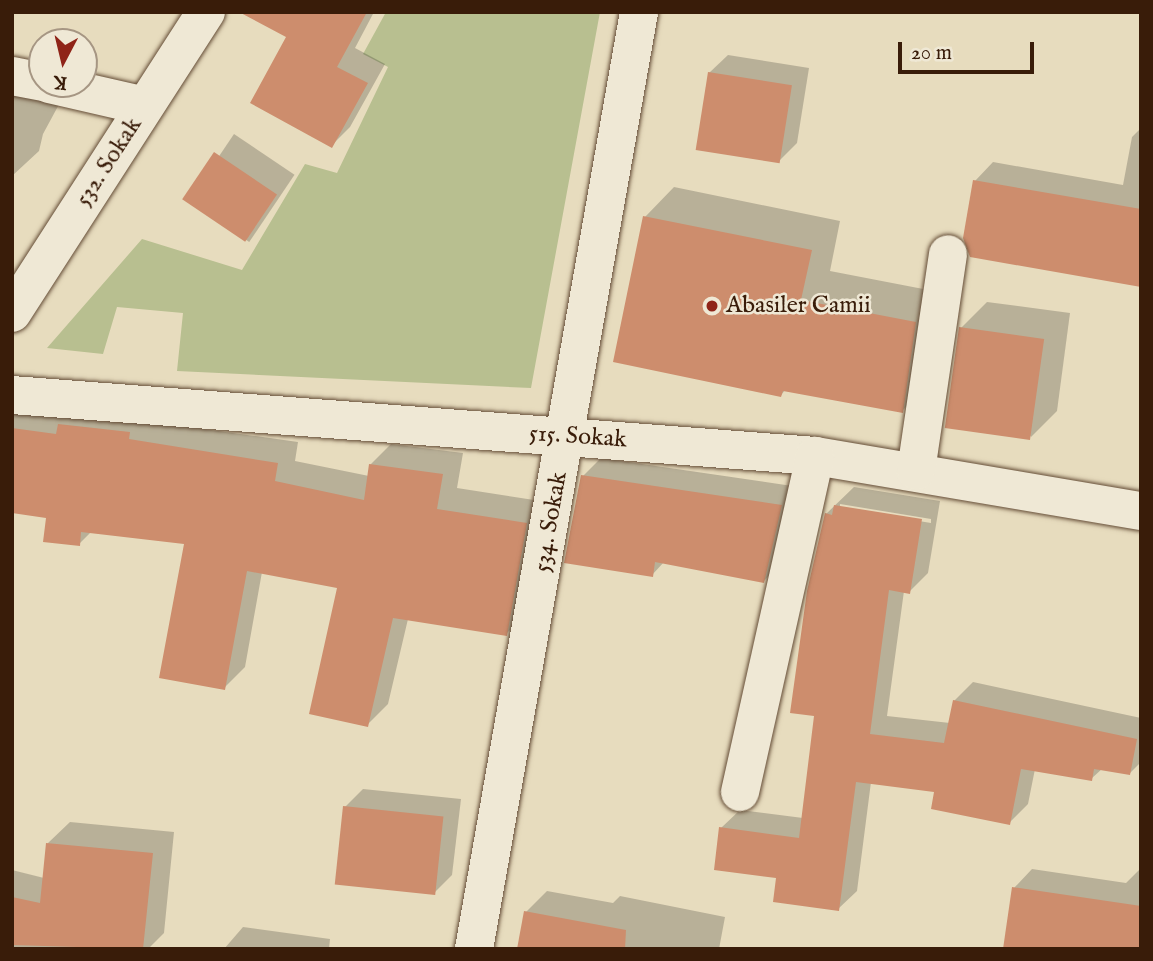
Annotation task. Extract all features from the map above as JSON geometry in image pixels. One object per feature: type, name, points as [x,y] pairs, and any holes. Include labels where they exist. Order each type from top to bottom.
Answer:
[{"type":"street","name":"532. Sokak","points":[[12,313],[206,12]]},
{"type":"street","name":"534. Sokak","points":[[474,949],[639,12]]},
{"type":"street","points":[[98,95],[145,106]]},
{"type":"street","points":[[916,471],[948,254]]},
{"type":"street","name":"515. Sokak","points":[[12,395],[815,456],[916,471],[1141,512]]},
{"type":"street","points":[[740,792],[815,456]]},
{"type":"green space","points":[[386,12],[600,12],[531,388],[177,371],[183,313],[117,307],[103,354],[47,348],[142,239],[242,270],[305,164],[337,173],[388,67],[363,54]]},
{"type":"building","points":[[239,12],[367,12],[337,67],[368,83],[332,148],[250,103],[286,37]]},
{"type":"building","points":[[708,72],[792,85],[780,163],[696,150]]},
{"type":"building","points":[[214,152],[277,194],[245,242],[182,199]]},
{"type":"building","points":[[973,180],[1141,209],[1141,287],[970,257],[963,238]]},
{"type":"building","name":"Abasiler Camii","points":[[643,216],[812,250],[801,300],[916,322],[903,413],[783,391],[781,397],[613,362]]},
{"type":"building","points":[[959,327],[1044,339],[1030,440],[945,428]]},
{"type":"building","points":[[58,424],[130,432],[129,439],[278,463],[275,481],[364,500],[369,464],[443,474],[437,509],[527,523],[507,636],[393,618],[368,727],[309,714],[337,588],[247,571],[225,690],[159,678],[184,544],[81,532],[80,546],[43,542],[46,518],[12,513],[12,428],[56,434]]},
{"type":"building","points":[[581,475],[782,505],[764,583],[655,562],[653,577],[564,563]]},
{"type":"building","points":[[834,505],[922,519],[910,594],[889,590],[870,734],[944,743],[953,700],[1137,739],[1130,775],[1094,769],[1092,781],[1021,769],[1010,825],[931,809],[934,792],[856,782],[839,911],[773,902],[776,878],[714,870],[719,827],[799,838],[814,716],[790,713],[807,591],[825,513],[832,515]]},
{"type":"building","points":[[343,806],[443,817],[435,895],[335,885]]},
{"type":"building","points":[[46,843],[153,853],[143,949],[12,945],[12,897],[40,903]]},
{"type":"building","points":[[1012,887],[1141,906],[1141,949],[1003,949]]},
{"type":"building","points":[[524,911],[626,930],[625,949],[517,949]]},
{"type":"place","name":"Abasiler Camii","points":[[712,306]]}]
